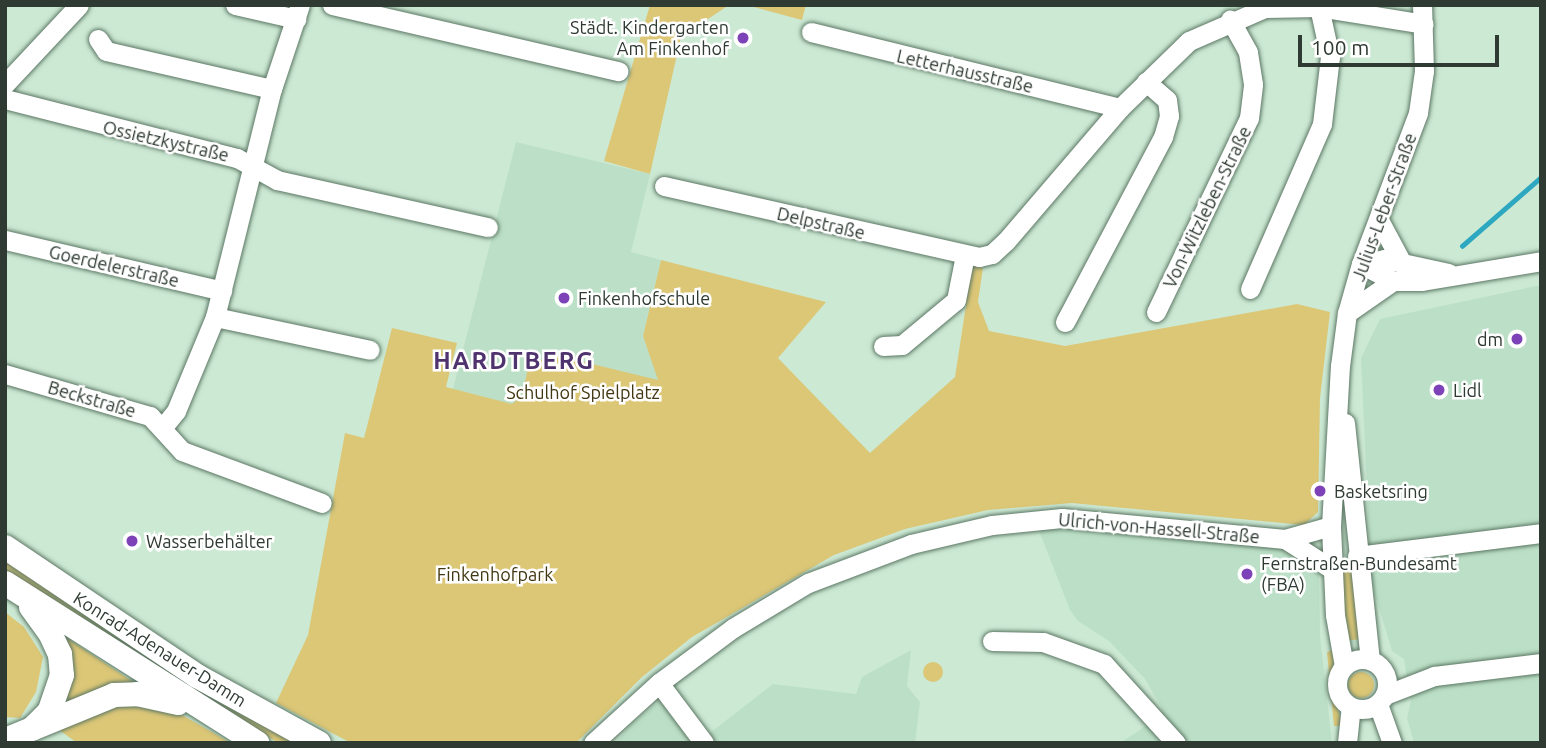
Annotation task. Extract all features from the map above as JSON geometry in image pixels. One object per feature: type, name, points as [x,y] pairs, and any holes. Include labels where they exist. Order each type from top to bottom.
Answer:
[{"type":"main road","name":"Konrad-Adenauer-Damm","points":[[5,547],[197,676],[319,743]]},
{"type":"main road","name":"Konrad-Adenauer-Damm","points":[[14,589],[257,743]]},
{"type":"main road","points":[[14,589],[50,633],[60,654],[62,675],[49,712],[16,737]]},
{"type":"main road","points":[[16,737],[91,701],[114,695],[147,695],[202,710]]},
{"type":"street","points":[[5,84],[79,5]]},
{"type":"street","points":[[163,427],[176,411],[215,317],[272,89],[298,12],[235,5]]},
{"type":"street","points":[[332,5],[618,71]]},
{"type":"street","points":[[1382,17],[1400,5]]},
{"type":"street","points":[[1250,289],[1322,124],[1330,57],[1308,7]]},
{"type":"street","points":[[883,346],[902,345],[956,300],[972,256],[992,254],[1006,241],[1120,108],[1189,41],[1230,20],[1265,8],[1308,7],[1382,17],[1423,15]]},
{"type":"street","name":"Julius-Leber-Straße","points":[[1347,743],[1351,706],[1337,688],[1344,666],[1332,569],[1331,532],[1340,366],[1347,313],[1361,264],[1418,113],[1423,15]]},
{"type":"street","name":"Von-Witzleben-Straße","points":[[1156,312],[1249,118],[1253,84],[1248,52],[1230,20]]},
{"type":"street","name":"Letterhausstraße","points":[[811,32],[1120,108]]},
{"type":"street","points":[[99,39],[106,51],[272,89]]},
{"type":"street","points":[[1065,322],[1163,137],[1169,116],[1167,100],[1146,82]]},
{"type":"street","name":"Ossietzkystraße","points":[[5,99],[253,165],[277,180],[488,227]]},
{"type":"street","name":"Delpstraße","points":[[664,186],[972,256]]},
{"type":"street","points":[[1379,220],[1401,261]]},
{"type":"street","name":"Goerdelerstraße","points":[[5,240],[222,292]]},
{"type":"street","points":[[1361,264],[1384,259],[1457,275]]},
{"type":"street","points":[[1347,313],[1394,281],[1457,275],[1541,261]]},
{"type":"street","points":[[1361,264],[1394,281]]},
{"type":"street","points":[[215,317],[370,350]]},
{"type":"street","name":"Julius-Leber-Straße","points":[[1340,366],[1357,556],[1381,700],[1392,743]]},
{"type":"street","name":"Beckstraße","points":[[5,374],[150,416],[163,427],[182,451],[322,503]]},
{"type":"street","name":"Ulrich-von-Hassell-Straße","points":[[593,743],[659,683],[723,634],[808,583],[911,544],[1030,520],[1098,519],[1285,539],[1331,532]]},
{"type":"street","points":[[1331,532],[1357,556],[1541,533]]},
{"type":"street","name":"Ulrich-von-Hassell-Straße","points":[[1285,539],[1332,569]]},
{"type":"street","points":[[992,641],[1043,642],[1104,664],[1176,743]]},
{"type":"street","points":[[1344,666],[1356,659],[1434,676]]},
{"type":"street","points":[[1351,706],[1365,709],[1434,676],[1541,663]]},
{"type":"street","points":[[659,683],[704,743]]},
{"type":"shaded area","name":"Finkenhofschule","points":[[516,142],[650,174],[631,252],[661,260],[643,336],[659,381],[596,427],[453,389]]},
{"type":"shaded area","points":[[1541,285],[1541,743],[1414,743],[1407,718],[1411,701],[1404,659],[1392,651],[1371,581],[1361,358],[1380,319]]},
{"type":"shaded area","points":[[1088,527],[1298,551],[1319,571],[1320,636],[1332,743],[1120,743],[1161,716],[1161,707],[1145,679],[1109,641],[1078,621],[1070,610],[1038,528]]},
{"type":"shaded area","points":[[911,650],[907,686],[920,702],[915,743],[697,743],[773,684],[856,694],[862,677]]},
{"type":"shaded area","points":[[662,699],[695,743],[615,743],[633,723]]},
{"type":"green space","points":[[650,5],[729,5],[681,37],[650,174],[604,161]]},
{"type":"green space","points":[[746,5],[806,5],[802,20]]},
{"type":"green space","name":"Finkenhofpark","points":[[661,260],[826,302],[778,358],[870,453],[955,377],[972,266],[983,268],[978,302],[989,331],[1065,346],[1297,304],[1330,312],[1320,398],[1318,512],[1304,525],[1072,503],[988,510],[905,529],[834,555],[692,637],[642,677],[576,743],[351,743],[276,703],[308,635],[345,433],[364,438],[392,328],[457,343],[446,387],[512,404],[522,396],[528,368],[551,354],[658,380],[643,336]]},
{"type":"green space","points":[[1339,555],[1352,564],[1363,639],[1342,641]]},
{"type":"green space","points":[[5,559],[302,743],[279,743],[222,711],[5,572]]},
{"type":"green space","points":[[5,612],[24,627],[43,657],[36,692],[20,718],[5,717]]},
{"type":"green space","points":[[58,632],[144,689],[55,714]]},
{"type":"green space","points":[[1335,650],[1331,688],[1343,726],[1334,726],[1327,652]]},
{"type":"green space","points":[[933,662],[940,665],[943,672],[940,679],[933,682],[926,679],[923,672],[926,665]]},
{"type":"green space","points":[[1361,672],[1370,676],[1374,685],[1370,694],[1361,698],[1352,694],[1348,685],[1352,676]]},
{"type":"green space","points":[[122,701],[168,707],[231,743],[77,743],[58,729]]},
{"type":"waterway","points":[[1462,246],[1541,177]]},
{"type":"place","name":"Städt. Kindergarten Am Finkenhof","points":[[743,38]]},
{"type":"place","name":"Finkenhofschule","points":[[564,298]]},
{"type":"place","name":"dm","points":[[1517,339]]},
{"type":"place","name":"Lidl","points":[[1439,390]]},
{"type":"place","name":"Basketsring","points":[[1320,491]]},
{"type":"place","name":"Wasserbehälter","points":[[132,541]]},
{"type":"place","name":"Fernstraßen-Bundesamt (FBA)","points":[[1247,574]]},
{"type":"district","name":"HARDTBERG","points":[[514,361]]},
{"type":"park label","name":"Schulhof Spielplatz","points":[[583,392]]}]
